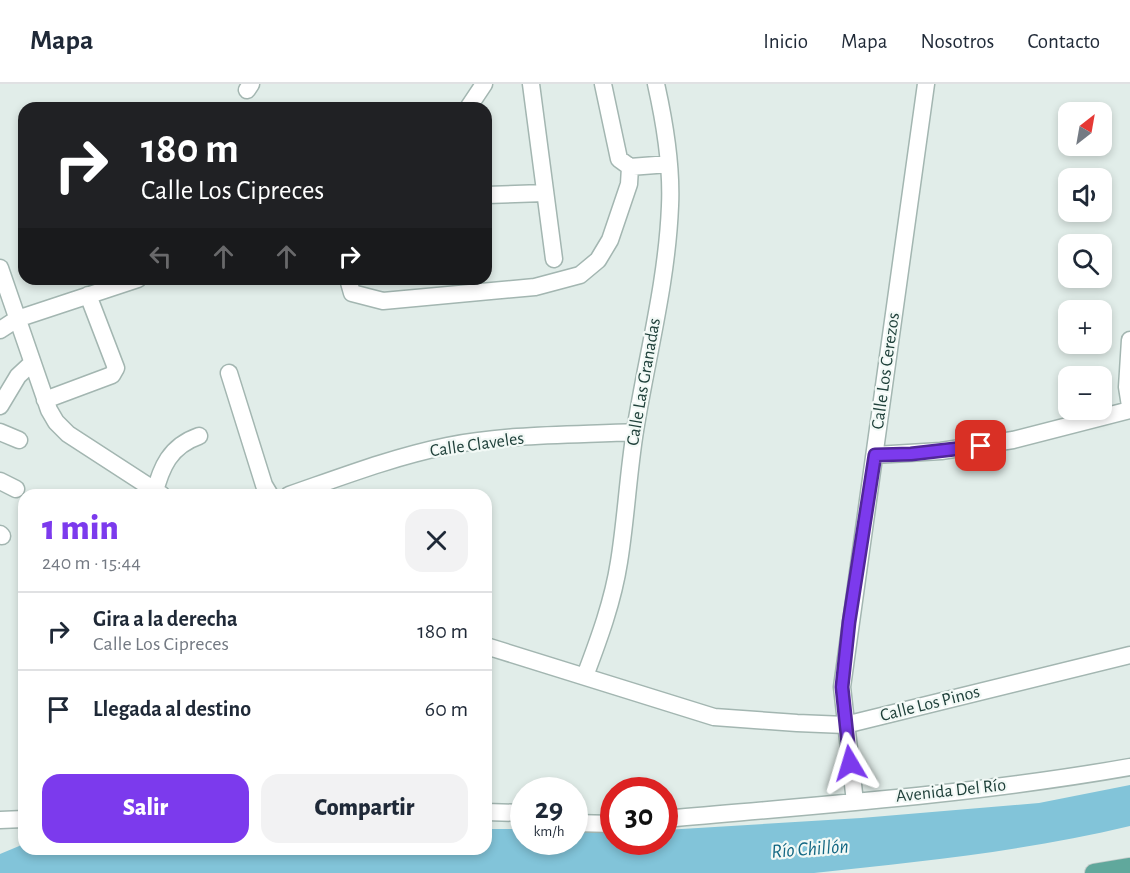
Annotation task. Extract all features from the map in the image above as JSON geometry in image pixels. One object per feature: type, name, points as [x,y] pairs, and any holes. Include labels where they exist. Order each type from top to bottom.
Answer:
[{"type":"main road","points":[[1094,873],[1130,867]]},
{"type":"street","points":[[472,102],[484,84]]},
{"type":"street","points":[[531,84],[554,259]]},
{"type":"street","points":[[603,84],[619,159],[630,167],[669,164]]},
{"type":"street","name":"Calle Las Granadas","points":[[585,676],[611,601],[619,563],[635,432],[664,262],[670,205],[669,164],[666,126],[656,84]]},
{"type":"street","name":"Calle Los Cerezos","points":[[855,801],[842,687],[849,622],[875,455],[926,84]]},
{"type":"street","points":[[350,285],[352,293],[382,301],[481,285],[535,287],[580,275],[598,260],[610,240],[628,184],[630,167]]},
{"type":"street","points":[[492,195],[544,193]]},
{"type":"street","points":[[1,275],[52,416],[68,434],[150,489]]},
{"type":"street","points":[[0,330],[17,319],[120,285]]},
{"type":"street","points":[[45,400],[112,375],[115,371],[116,368],[88,296]]},
{"type":"street","points":[[875,455],[941,452],[1013,440],[1130,408],[1127,387],[1130,340]]},
{"type":"street","points":[[0,406],[18,376],[32,363]]},
{"type":"street","points":[[229,373],[266,489]]},
{"type":"street","points":[[0,432],[19,440]]},
{"type":"street","name":"Calle Claveles","points":[[306,489],[373,466],[447,446],[491,440],[635,432]]},
{"type":"street","points":[[158,489],[160,473],[168,457],[179,446],[199,436]]},
{"type":"street","points":[[0,481],[16,489]]},
{"type":"street","name":"Calle Los Pinos","points":[[492,648],[714,717],[845,725],[1130,655]]},
{"type":"street","name":"Avenida Del Río","points":[[678,818],[1068,778],[1130,767]]},
{"type":"street","points":[[492,812],[510,813]]},
{"type":"street","points":[[0,820],[18,819]]},
{"type":"water","name":"Río Chillón","points":[[1130,785],[1130,826],[1012,849],[814,873],[0,873],[0,854],[18,846],[18,855],[492,855],[492,829],[510,829],[510,855],[588,855],[588,829],[600,830],[600,855],[678,855],[678,829],[861,818],[1039,803]]},
{"type":"route","points":[[850,763],[842,687],[849,622],[875,455],[941,452],[981,446]]}]
